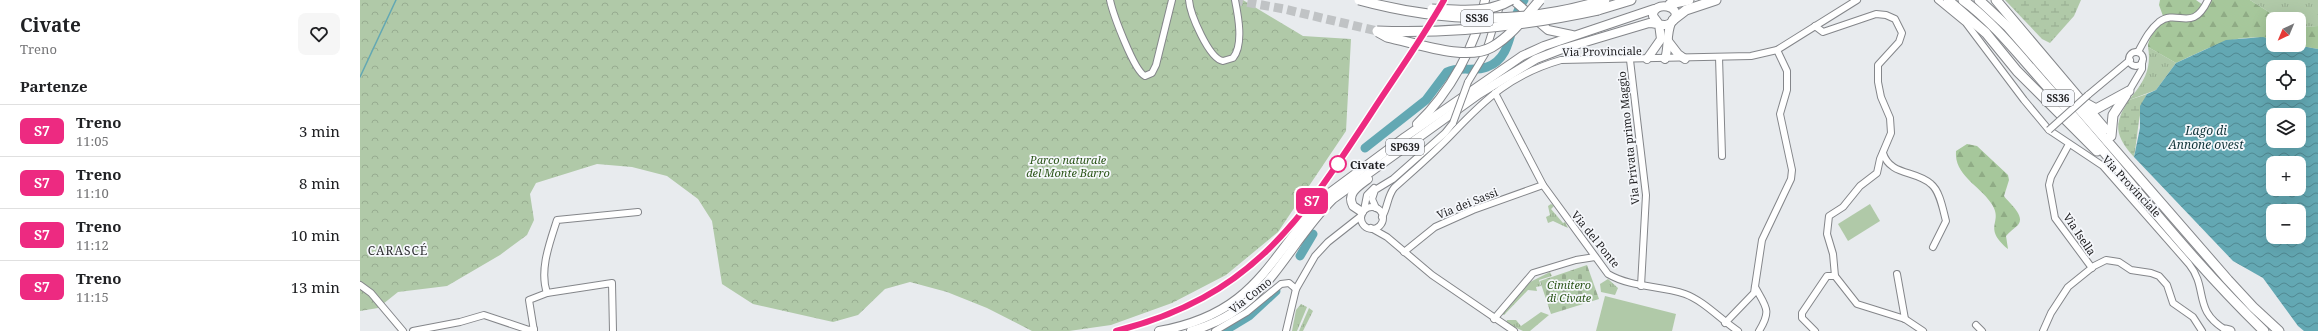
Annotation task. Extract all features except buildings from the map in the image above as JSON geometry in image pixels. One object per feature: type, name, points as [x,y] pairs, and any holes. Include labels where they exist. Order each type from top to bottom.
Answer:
[{"type":"highway","name":"SS36","points":[[1359,0],[1376,5],[1440,16],[1509,17],[1572,9],[1605,0]]},
{"type":"highway","name":"SS36","points":[[1376,5],[1422,9],[1478,10],[1497,7],[1512,0]]},
{"type":"highway","name":"SS36","points":[[1540,0],[1496,44],[1477,52],[1464,54],[1387,37],[1377,31],[1458,31],[1498,28],[1581,14],[1631,0]]},
{"type":"highway","points":[[1670,4],[1689,0]]},
{"type":"highway","points":[[1672,22],[1686,10],[1716,0]]},
{"type":"highway","points":[[1948,0],[1986,33],[2017,71],[2130,183]]},
{"type":"highway","name":"SS36","points":[[1963,0],[1982,17],[2064,105],[2130,183],[2264,331]]},
{"type":"highway","name":"SS36","points":[[1979,0],[2008,27],[2252,307],[2279,331]]},
{"type":"highway","name":"SS36","points":[[1996,0],[2084,97],[2093,109],[2096,109],[2129,91]]},
{"type":"highway","points":[[2129,91],[2113,115],[2111,136],[2134,172]]},
{"type":"highway","name":"SS36","points":[[2084,97],[2111,136]]},
{"type":"main road","points":[[1405,137],[1424,117],[1454,76],[1476,31],[1485,0]]},
{"type":"main road","points":[[1512,0],[1541,26],[1558,34],[1575,36]]},
{"type":"main road","points":[[1665,59],[1675,10],[1670,4],[1662,3],[1654,10],[1654,19],[1659,24],[1665,25],[1672,22]]},
{"type":"main road","name":"SP639","points":[[1159,331],[1203,320],[1224,309],[1244,294],[1273,265],[1313,210],[1328,194],[1405,137],[1522,56],[1544,46],[1654,10]]},
{"type":"main road","name":"SP639","points":[[1191,331],[1226,316],[1250,300],[1280,269],[1319,213],[1333,199],[1479,94],[1536,59],[1562,49],[1649,23],[1659,24]]},
{"type":"main road","points":[[1647,59],[1659,46],[1661,39],[1659,24]]},
{"type":"main road","points":[[1668,40],[1678,54],[1685,58]]},
{"type":"main road","points":[[1659,46],[1665,59]]},
{"type":"main road","points":[[1363,213],[1352,204],[1350,198],[1353,191],[1417,139]]},
{"type":"street","points":[[1110,0],[1117,26],[1139,71],[1145,76],[1152,74],[1156,65],[1172,0]]},
{"type":"street","points":[[1189,0],[1191,11],[1212,55],[1223,61],[1233,58],[1237,51],[1240,26],[1235,0]]},
{"type":"street","points":[[1492,0],[1494,21]]},
{"type":"street","points":[[1387,237],[1382,219],[1377,208],[1372,202],[1372,196],[1375,190],[1441,137],[1452,123],[1472,72],[1485,54],[1494,21],[1502,0]]},
{"type":"street","name":"Via Provinciale","points":[[1382,219],[1387,202],[1394,188],[1452,134],[1470,113],[1495,93],[1537,67],[1561,60],[1630,60],[1751,56],[1778,50],[1857,0]]},
{"type":"street","name":"Via Provinciale","points":[[1938,0],[1966,24],[2024,100],[2050,130],[2089,156],[2107,171],[2189,264],[2196,274],[2204,310],[2213,321],[2227,331]]},
{"type":"street","points":[[2137,78],[2137,69],[2132,63],[2131,54],[2138,52],[2147,35],[2160,22],[2169,18],[2187,19],[2201,14],[2208,0]]},
{"type":"street","points":[[1815,26],[1823,32],[1881,14],[1891,16],[1899,23],[1902,33],[1899,42],[1878,65],[1878,82],[1881,97],[1892,125],[1877,173],[1860,186],[1843,206],[1829,216],[1827,234],[1833,254],[1833,275],[1857,304],[1905,319],[1923,331]]},
{"type":"street","points":[[1725,323],[1748,300],[1755,287],[1762,240],[1791,179],[1792,170],[1780,114],[1787,90],[1787,71],[1778,50]]},
{"type":"street","points":[[2129,91],[2142,69],[2142,56],[2138,52]]},
{"type":"street","points":[[1719,57],[1722,156]]},
{"type":"street","name":"Via Privata primo Maggio","points":[[1630,60],[1646,195],[1641,286]]},
{"type":"street","points":[[2050,130],[2084,97],[2132,63],[2142,62]]},
{"type":"street","name":"Via del Ponte","points":[[1495,93],[1543,185],[1608,274],[1620,282],[1683,294],[1695,298],[1725,323],[1738,331]]},
{"type":"street","name":"Via Isella","points":[[2069,144],[2051,177],[2049,185],[2056,218],[2092,268]]},
{"type":"street","points":[[1883,153],[1886,161],[1893,168],[1931,183],[1936,192],[1946,221],[1933,247]]},
{"type":"street","name":"Via dei Sassi","points":[[1404,252],[1434,227],[1473,210],[1543,185]]},
{"type":"street","points":[[1364,226],[1363,213],[1368,193],[1374,188],[1381,186]]},
{"type":"street","name":"Via Provinciale","points":[[1377,208],[1387,202]]},
{"type":"street","points":[[1286,331],[1296,289],[1320,250],[1370,207],[1377,208]]},
{"type":"street","points":[[547,293],[545,286],[547,253],[557,220],[638,212]]},
{"type":"street","points":[[1371,228],[1378,227],[1382,219]]},
{"type":"street","points":[[1345,229],[1355,225],[1364,226],[1371,228],[1387,237],[1432,275],[1511,331]]},
{"type":"street","points":[[1494,319],[1533,273],[1576,260],[1595,257]]},
{"type":"street","points":[[2043,331],[2051,313],[2068,287],[2092,268],[2106,260],[2119,262],[2131,270],[2151,273],[2158,276],[2167,285],[2173,303],[2193,317],[2202,331]]},
{"type":"street","points":[[1897,274],[1905,319]]},
{"type":"street","points":[[1815,331],[1802,318],[1802,313],[1827,276],[1833,275]]},
{"type":"street","points":[[413,331],[460,322],[484,315],[529,330],[534,330],[529,300],[547,293],[612,283],[613,331]]},
{"type":"street","name":"Via Como","points":[[1215,331],[1247,312],[1281,284],[1289,283],[1296,289]]},
{"type":"street","points":[[360,285],[403,331]]},
{"type":"street","points":[[1755,287],[1768,310],[1766,320],[1759,331]]},
{"type":"street","points":[[1976,325],[1982,331]]},
{"type":"green space","name":"Parco naturale del Monte Barro","points":[[360,0],[1243,0],[1303,36],[1351,39],[1346,131],[1278,232],[1226,275],[1172,303],[1111,325],[1069,331],[1032,331],[987,308],[947,292],[910,282],[885,289],[858,315],[833,322],[753,304],[722,284],[712,221],[698,199],[667,176],[632,167],[597,164],[536,183],[530,194],[534,220],[527,235],[500,255],[447,286],[398,292],[378,308],[360,311]]},
{"type":"green space","points":[[2005,0],[2081,0],[2074,16],[2050,43],[2042,39]]},
{"type":"green space","points":[[2160,0],[2196,0],[2203,5],[2195,14],[2186,16],[2163,16],[2159,5]]},
{"type":"green space","points":[[2210,0],[2250,0],[2269,12],[2266,12],[2266,39],[2247,38],[2223,43],[2176,63],[2148,47],[2152,35],[2162,23],[2170,19],[2192,19],[2198,17],[2207,7]]},
{"type":"green space","points":[[2250,0],[2318,0],[2318,26],[2306,27],[2306,12],[2269,12]]},
{"type":"green space","points":[[2318,26],[2318,49],[2306,47],[2306,27]]},
{"type":"green space","points":[[2148,47],[2176,63],[2156,90],[2129,100],[2145,76],[2149,63]]},
{"type":"green space","points":[[2147,94],[2140,116],[2134,157],[2123,143],[2120,136],[2118,130],[2120,116],[2129,100]]},
{"type":"green space","points":[[1967,144],[1977,146],[2008,175],[2009,180],[2004,196],[2013,206],[2020,218],[2020,221],[2018,225],[2006,236],[2008,249],[2000,241],[1994,230],[1996,215],[1991,203],[1968,179],[1959,167],[1956,159],[1956,151]]},
{"type":"green space","points":[[1551,204],[1554,206],[1551,209],[1563,223],[1565,222],[1568,228],[1553,221],[1548,223],[1546,217],[1550,215],[1548,206]]},
{"type":"green space","points":[[1870,204],[1880,221],[1848,241],[1838,224]]},
{"type":"green space","name":"Cimitero di Civate","points":[[1587,265],[1599,299],[1551,314],[1540,281]]},
{"type":"green space","points":[[1550,272],[1552,276],[1539,280],[1541,286],[1536,287],[1537,291],[1528,290],[1504,315],[1502,314],[1530,282]]},
{"type":"green space","points":[[1608,279],[1618,288],[1615,295],[1601,292],[1600,284]]},
{"type":"green space","points":[[1605,296],[1676,314],[1672,331],[1596,331]]},
{"type":"green space","points":[[1301,304],[1307,307],[1297,331],[1292,331],[1296,310]]},
{"type":"green space","points":[[1309,308],[1313,311],[1303,331],[1299,331]]},
{"type":"green space","points":[[1541,312],[1549,315],[1530,331],[1523,331],[1506,323],[1507,320],[1516,320],[1521,326]]},
{"type":"water","name":"Lago di Annone ovest","points":[[2266,38],[2266,52],[2306,52],[2306,47],[2318,49],[2318,331],[2304,331],[2298,326],[2263,278],[2233,261],[2134,157],[2140,128],[2140,106],[2147,94],[2156,90],[2176,63],[2226,40]]},
{"type":"waterway","points":[[360,77],[396,0]]},
{"type":"waterway","points":[[1365,148],[1426,100],[1447,72],[1457,69],[1477,69],[1487,67],[1496,62],[1507,47],[1515,18],[1524,0]]},
{"type":"waterway","points":[[1300,256],[1313,234]]},
{"type":"waterway","points":[[1224,331],[1249,316],[1276,291]]},
{"type":"tunnel","points":[[1234,0],[1284,9],[1377,31]]},
{"type":"railway","points":[[1116,331],[1169,314],[1203,298],[1235,279],[1250,268],[1273,247],[1296,222],[1338,167],[1412,53]]},
{"type":"train","name":"S7","points":[[1116,331],[1144,324],[1163,317],[1212,293],[1248,269],[1273,246],[1307,207],[1338,164],[1412,53],[1444,0]]},
{"type":"place","name":"Civate","points":[[1338,164]]},
{"type":"district","name":"CARASCÉ","points":[[398,250]]}]
